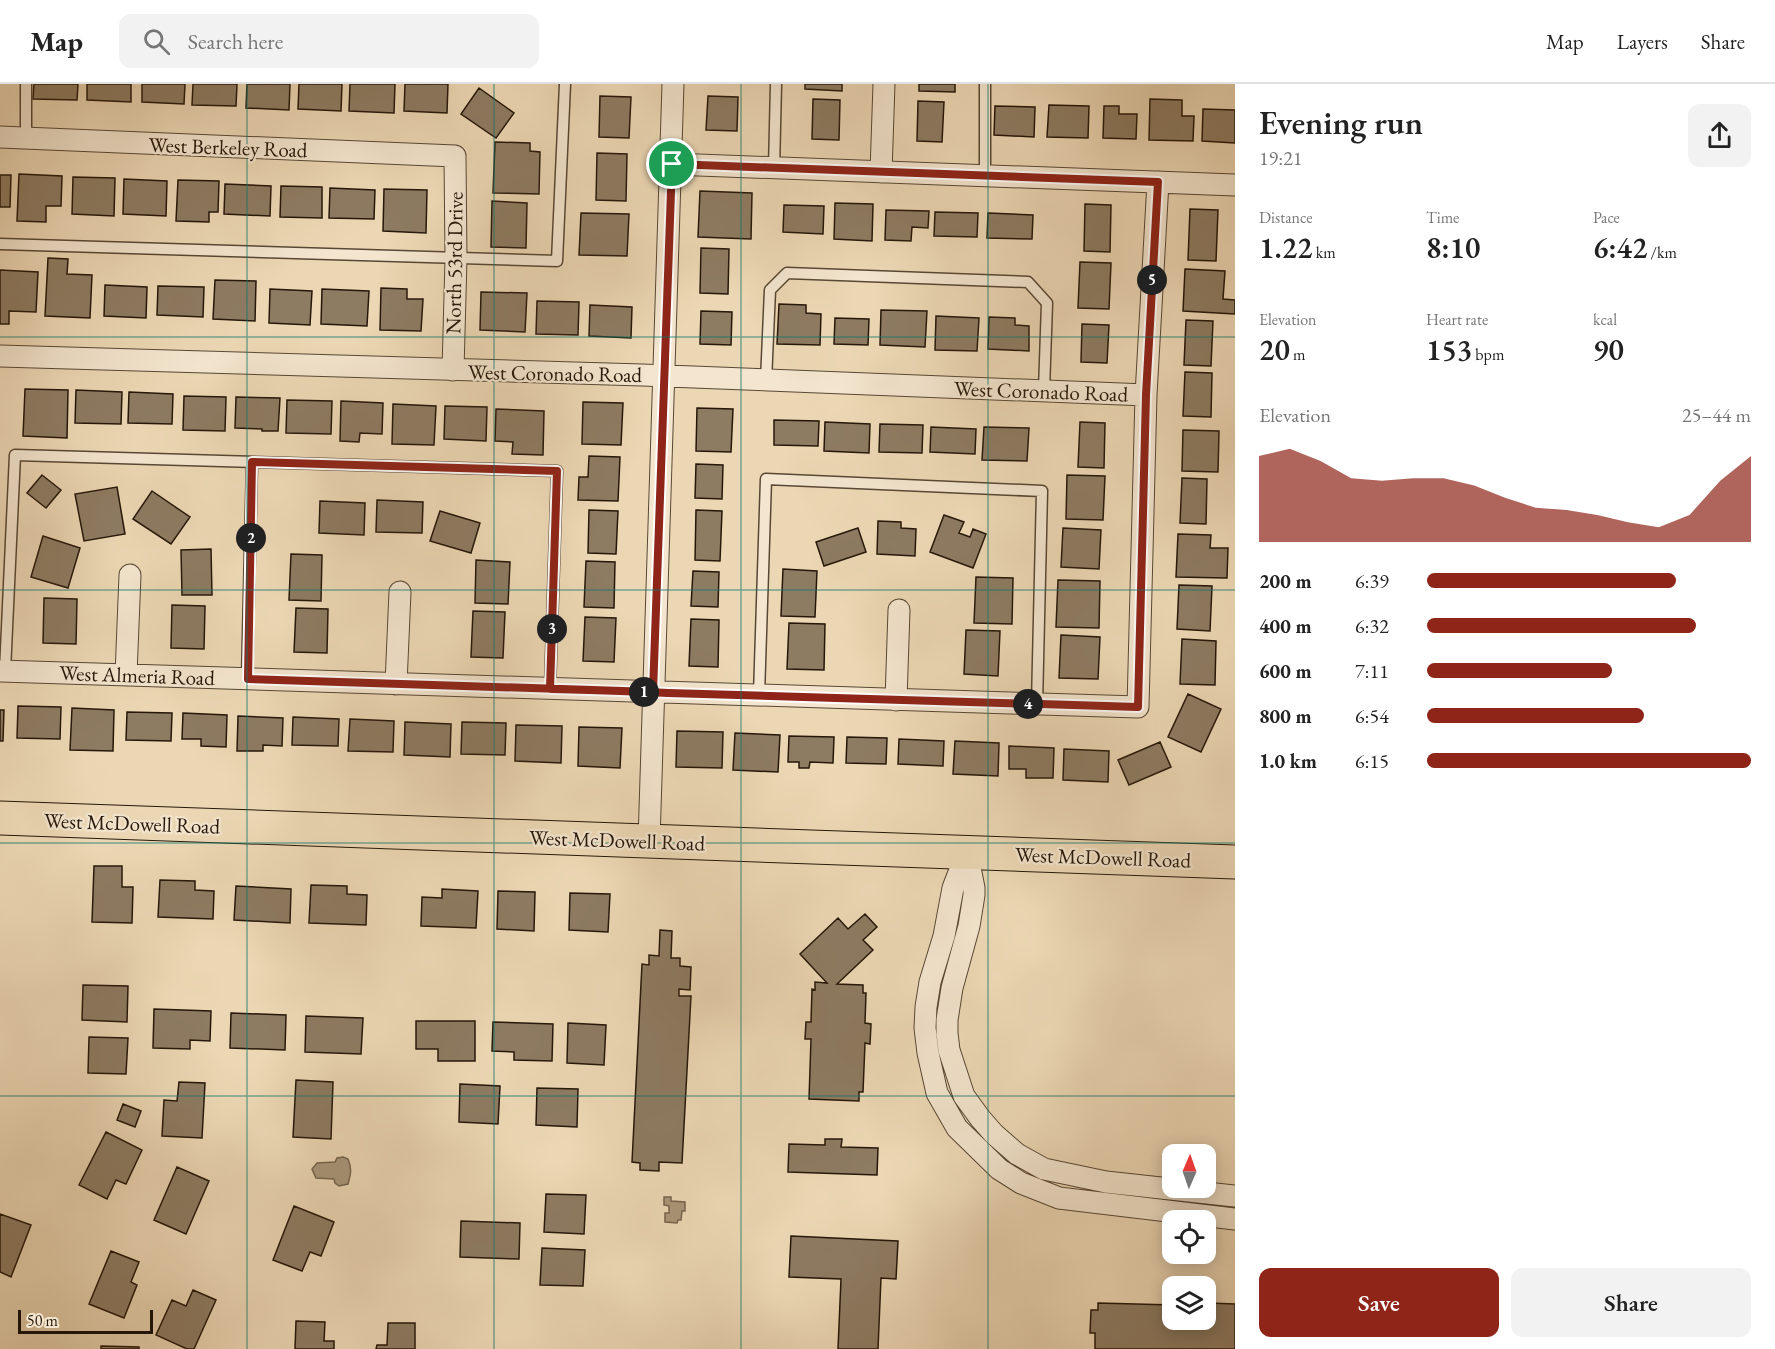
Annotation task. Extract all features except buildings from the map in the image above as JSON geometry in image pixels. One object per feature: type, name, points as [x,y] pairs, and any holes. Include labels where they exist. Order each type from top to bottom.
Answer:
[{"type":"main road","name":"West McDowell Road","points":[[0,818],[1235,862]]},
{"type":"street","points":[[650,841],[673,84]]},
{"type":"street","points":[[881,172],[884,84]]},
{"type":"street","name":"West Berkeley Road","points":[[0,137],[455,156]]},
{"type":"street","name":"North 53rd Drive","points":[[453,370],[456,259],[455,156]]},
{"type":"street","points":[[672,164],[1235,185]]},
{"type":"street","points":[[1146,395],[1158,182]]},
{"type":"street","name":"West Coronado Road","points":[[0,356],[665,376],[1146,395]]},
{"type":"street","name":"West Almeria Road","points":[[2,671],[1138,707],[1146,395]]},
{"type":"street","points":[[126,675],[130,575]]},
{"type":"street","points":[[396,684],[400,592]]},
{"type":"street","points":[[896,700],[899,610]]},
{"type":"street","points":[[966,852],[974,895],[969,926],[952,988],[947,1020],[949,1050],[964,1096],[994,1134],[1017,1154],[1044,1169],[1106,1182],[1235,1196]]},
{"type":"street","points":[[966,852],[953,888],[926,1007],[925,1028],[930,1065],[937,1093],[957,1128],[999,1169],[1034,1189],[1059,1198],[1235,1219]]},
{"type":"lane","points":[[26,84],[26,138]]},
{"type":"lane","points":[[0,244],[557,261],[565,84]]},
{"type":"lane","points":[[774,169],[776,84]]},
{"type":"lane","points":[[985,84],[985,175]]},
{"type":"lane","points":[[766,381],[770,290],[787,273],[1028,282],[1047,303],[1044,390]]},
{"type":"lane","points":[[2,671],[15,455],[557,471],[550,689]]},
{"type":"lane","points":[[248,679],[252,462]]},
{"type":"lane","points":[[759,695],[766,479],[1042,491],[1037,704]]},
{"type":"shaded area","points":[[337,1158],[348,1159],[350,1166],[348,1184],[339,1186],[334,1179],[316,1178],[312,1169],[317,1163],[335,1162]]},
{"type":"shaded area","points":[[664,1197],[671,1197],[671,1201],[685,1202],[685,1211],[682,1211],[681,1220],[677,1223],[665,1222],[665,1213],[669,1213],[669,1206],[664,1205]]},
{"type":"route","points":[[672,164],[653,692],[248,679],[252,462],[557,471],[550,689],[1138,707],[1146,395],[1158,182],[672,164]]}]
